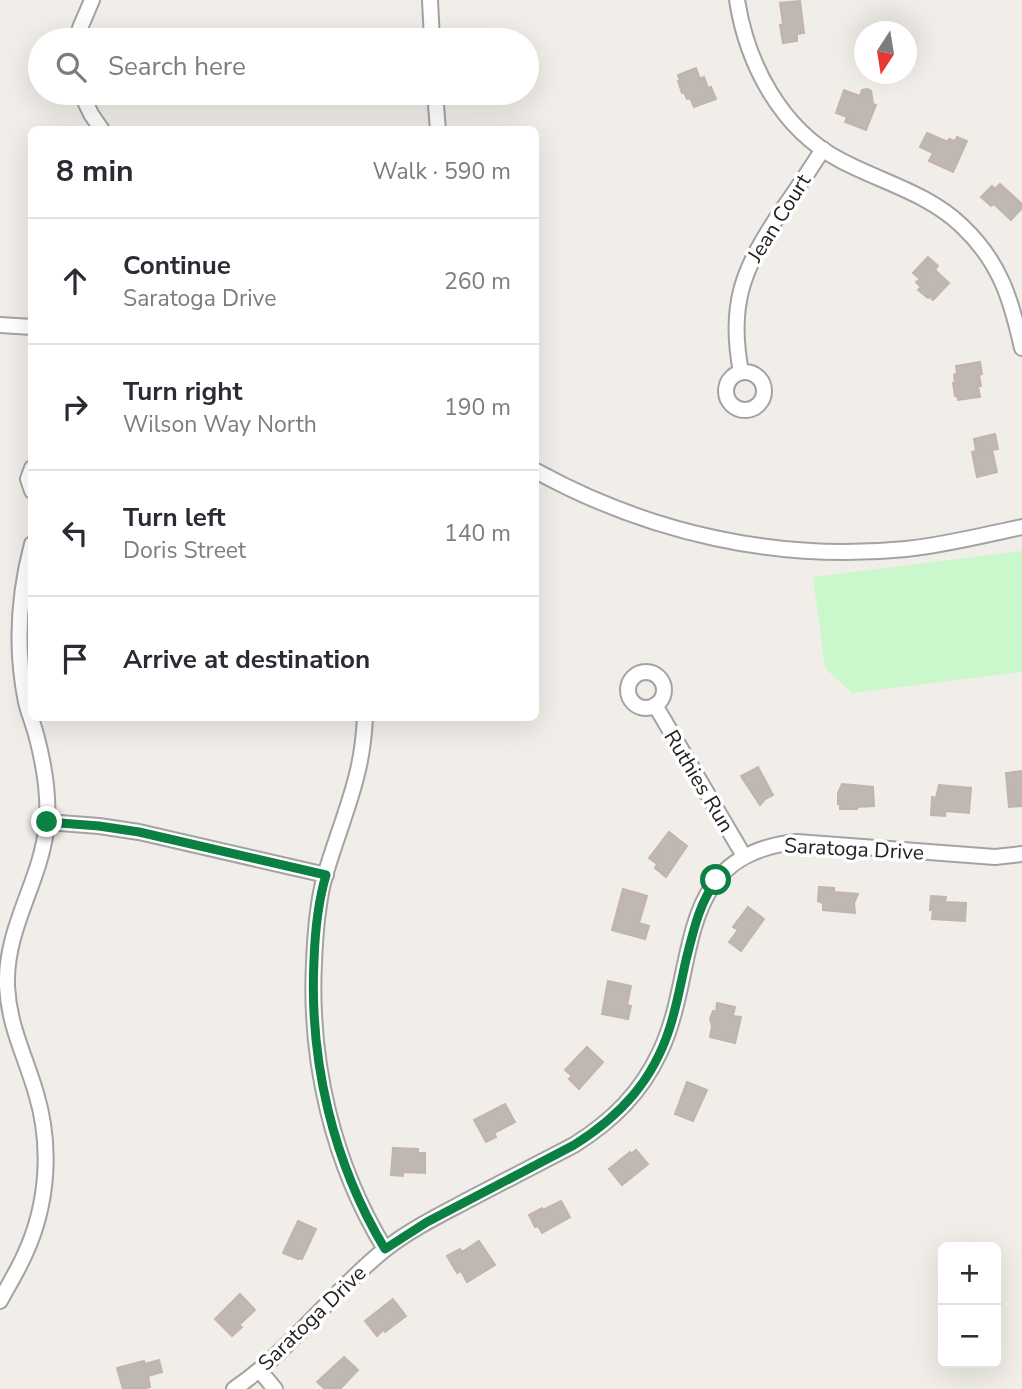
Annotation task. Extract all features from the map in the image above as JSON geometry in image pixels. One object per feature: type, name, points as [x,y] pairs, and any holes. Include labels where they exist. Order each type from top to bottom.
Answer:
[{"type":"street","points":[[80,28],[92,0]]},
{"type":"street","points":[[430,0],[431,28]]},
{"type":"street","points":[[737,0],[745,40],[755,67],[786,116],[804,134],[839,160],[920,196],[962,225],[979,244],[1004,283],[1022,348]]},
{"type":"street","points":[[87,105],[99,126]]},
{"type":"street","points":[[436,105],[438,126]]},
{"type":"street","name":"Jean Court","points":[[741,372],[736,340],[736,316],[748,268],[758,247],[823,149]]},
{"type":"street","points":[[0,325],[28,327]]},
{"type":"street","points":[[539,473],[566,488],[666,527],[718,540],[769,548],[811,552],[906,549],[1022,527]]},
{"type":"street","points":[[28,561],[19,614],[18,644],[28,709]]},
{"type":"street","name":"Ruthies Run","points":[[655,705],[744,856]]},
{"type":"street","points":[[0,1301],[25,1255],[35,1229],[45,1179],[43,1124],[36,1093],[14,1032],[7,984],[14,933],[42,856],[47,822],[44,767],[31,721]]},
{"type":"street","points":[[365,721],[358,771],[319,905],[313,986],[315,1031],[330,1120],[354,1188],[385,1249]]},
{"type":"street","points":[[47,822],[139,832],[326,875]]},
{"type":"street","name":"Saratoga Drive","points":[[234,1389],[277,1356],[359,1271],[385,1249],[427,1222],[574,1145],[619,1112],[651,1071],[662,1050],[698,912],[706,894],[729,867],[744,856],[763,848],[797,842],[995,857],[1022,854]]},
{"type":"street","points":[[260,1371],[275,1389]]},
{"type":"green space","points":[[1022,551],[1022,672],[852,693],[825,668],[813,577]]},
{"type":"building","points":[[800,1],[804,33],[797,34],[797,41],[783,43],[780,3]]},
{"type":"building","points":[[696,68],[700,79],[704,77],[716,99],[694,107],[690,98],[687,99],[684,92],[682,93],[678,75]]},
{"type":"building","points":[[844,90],[860,96],[862,90],[871,91],[873,104],[876,105],[866,130],[845,122],[847,117],[836,113]]},
{"type":"building","points":[[927,133],[948,142],[949,139],[955,141],[957,137],[967,141],[953,172],[929,161],[933,153],[920,147]]},
{"type":"building","points":[[1000,184],[1022,204],[1022,208],[1011,220],[994,204],[991,206],[981,197],[992,186],[995,189]]},
{"type":"building","points":[[928,257],[938,266],[935,270],[949,283],[933,300],[918,290],[921,287],[916,282],[920,279],[913,273]]},
{"type":"building","points":[[980,362],[980,397],[958,400],[953,383],[957,373],[956,366]]},
{"type":"building","points":[[995,434],[998,449],[992,450],[997,472],[977,477],[972,452],[976,451],[974,439]]},
{"type":"building","points":[[758,767],[773,795],[760,805],[741,776]]},
{"type":"building","points":[[1022,771],[1022,806],[1009,807],[1006,773]]},
{"type":"building","points":[[842,784],[873,787],[874,806],[840,809],[838,793]]},
{"type":"building","points":[[939,785],[971,788],[969,813],[946,811],[945,816],[931,815],[932,797],[936,798]]},
{"type":"building","points":[[669,832],[687,846],[666,877],[655,868],[657,864],[649,858]]},
{"type":"building","points":[[819,887],[834,888],[834,892],[858,894],[854,903],[855,913],[823,910],[823,903],[818,901]]},
{"type":"building","points":[[623,889],[647,896],[639,923],[649,926],[645,939],[612,930]]},
{"type":"building","points":[[931,896],[946,897],[945,902],[966,903],[965,921],[932,919]]},
{"type":"building","points":[[748,907],[764,919],[741,951],[729,942],[738,930],[733,927]]},
{"type":"building","points":[[608,981],[631,986],[627,1005],[631,1006],[628,1019],[602,1014]]},
{"type":"building","points":[[717,1003],[735,1007],[733,1016],[741,1017],[735,1043],[710,1037],[710,1019],[713,1011],[716,1011]]},
{"type":"building","points":[[587,1047],[603,1062],[579,1089],[569,1079],[572,1076],[565,1070]]},
{"type":"building","points":[[687,1082],[707,1090],[693,1121],[675,1114]]},
{"type":"building","points":[[505,1104],[515,1122],[494,1133],[496,1137],[486,1142],[474,1120]]},
{"type":"building","points":[[393,1148],[418,1149],[418,1153],[425,1153],[425,1173],[403,1172],[403,1176],[391,1175]]},
{"type":"building","points":[[636,1150],[648,1164],[622,1185],[609,1169]]},
{"type":"building","points":[[561,1201],[570,1217],[542,1233],[538,1226],[535,1227],[529,1215]]},
{"type":"building","points":[[298,1221],[316,1229],[302,1259],[283,1253]]},
{"type":"building","points":[[479,1241],[495,1265],[467,1282],[461,1271],[457,1273],[447,1256],[460,1249],[462,1252]]},
{"type":"building","points":[[240,1294],[255,1310],[232,1336],[215,1319]]},
{"type":"building","points":[[393,1299],[406,1316],[377,1336],[365,1321]]},
{"type":"building","points":[[344,1357],[358,1370],[340,1389],[325,1389],[317,1382]]},
{"type":"building","points":[[159,1360],[162,1372],[148,1376],[150,1387],[123,1389],[117,1368]]},
{"type":"route","points":[[47,822],[139,832],[326,875],[319,905],[313,986],[321,1076],[330,1120],[341,1154],[354,1188],[385,1249],[427,1222],[574,1145],[619,1112],[651,1071],[662,1050],[698,912],[716,880]]}]
